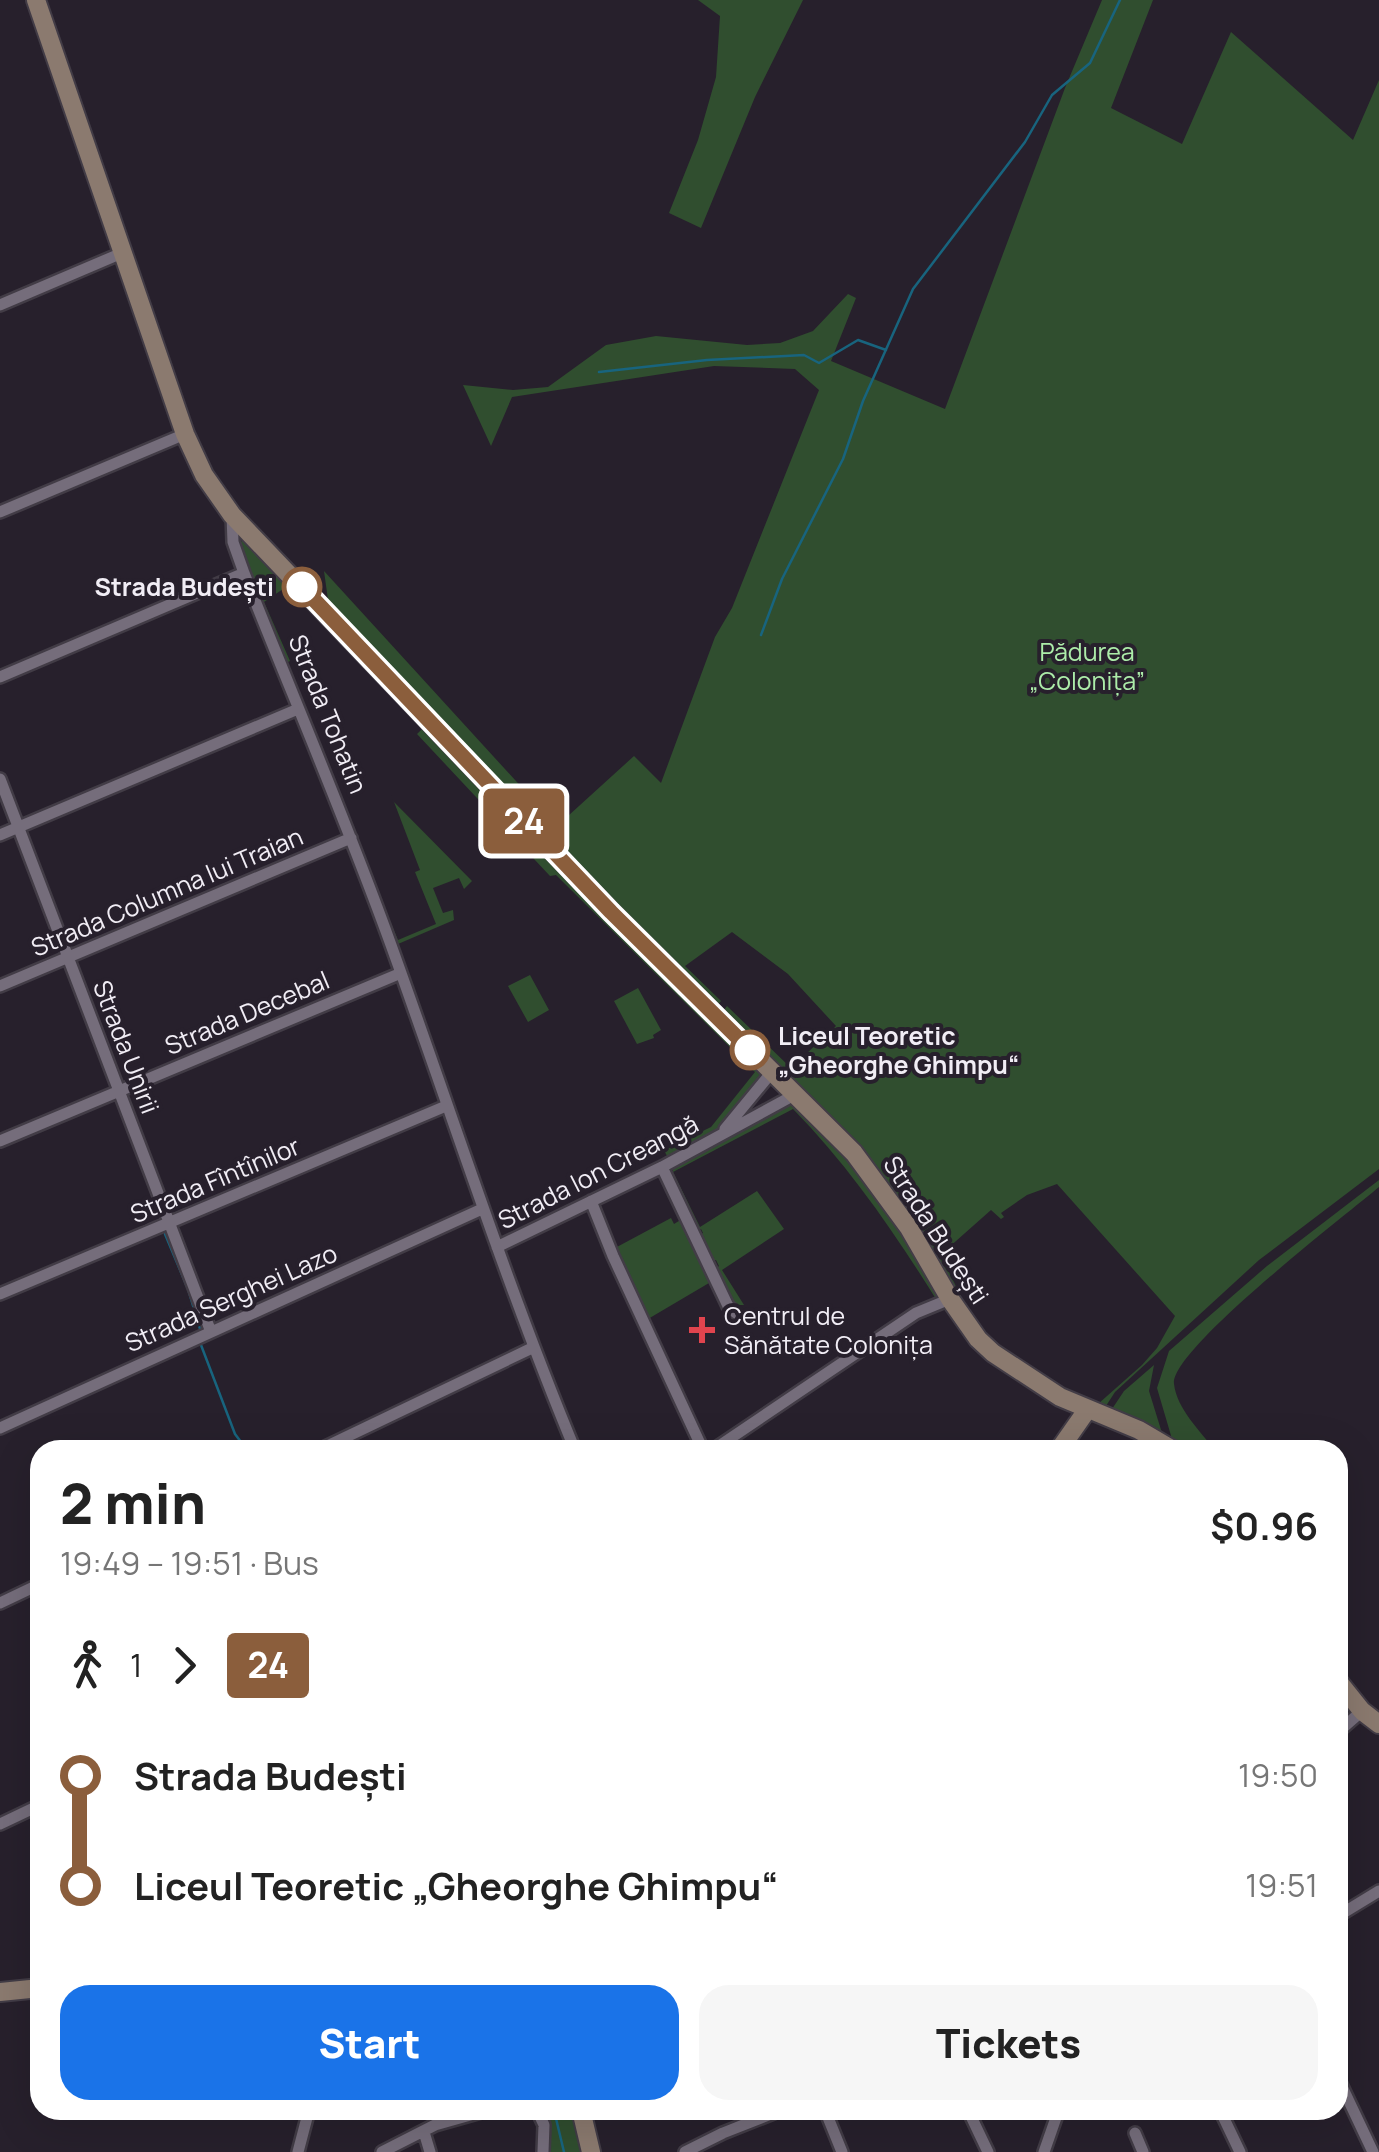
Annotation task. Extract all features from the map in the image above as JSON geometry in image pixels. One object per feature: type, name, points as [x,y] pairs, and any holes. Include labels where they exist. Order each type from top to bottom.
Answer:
[{"type":"street","name":"Strada Tohatin","points":[[36,0],[185,434],[204,476],[232,515],[234,542],[244,572],[351,838],[532,1348],[571,1440]]},
{"type":"street","points":[[0,305],[122,254]]},
{"type":"street","points":[[0,512],[185,434]]},
{"type":"street","name":"Strada Budești","points":[[232,515],[611,912],[871,1173],[909,1228],[964,1322],[993,1353],[1087,1410],[1156,1440]]},
{"type":"street","points":[[0,678],[244,572]]},
{"type":"street","points":[[0,834],[298,709]]},
{"type":"street","name":"Strada Unirii","points":[[0,778],[210,1332]]},
{"type":"street","name":"Strada Columna lui Traian","points":[[0,986],[351,838]]},
{"type":"street","name":"Strada Decebal","points":[[0,1141],[401,973]]},
{"type":"street","name":"Strada Ion Creangă","points":[[720,1136],[772,1072]]},
{"type":"street","name":"Strada Ion Creangă","points":[[498,1247],[662,1167],[796,1094]]},
{"type":"street","name":"Strada Fîntînilor","points":[[0,1294],[446,1106]]},
{"type":"street","points":[[662,1167],[728,1306],[736,1313]]},
{"type":"street","points":[[591,1201],[698,1440]]},
{"type":"street","name":"Strada Serghei Lazo","points":[[0,1428],[482,1210]]},
{"type":"street","points":[[728,1440],[916,1313],[950,1299]]},
{"type":"street","points":[[340,1440],[532,1348]]},
{"type":"street","points":[[1066,1440],[1087,1410]]},
{"type":"street","points":[[0,1603],[30,1589]]},
{"type":"street","points":[[1348,1694],[1379,1724]]},
{"type":"street","points":[[1348,1723],[1362,1711]]},
{"type":"street","points":[[0,1824],[30,1810]]},
{"type":"street","points":[[1348,1910],[1379,1891]]},
{"type":"street","points":[[0,1992],[30,1989]]},
{"type":"street","points":[[1348,2099],[1374,2152]]},
{"type":"street","points":[[298,2152],[306,2120]]},
{"type":"street","points":[[382,2152],[450,2120]]},
{"type":"street","points":[[541,2120],[543,2152]]},
{"type":"street","points":[[583,2120],[590,2152]]},
{"type":"street","points":[[685,2152],[758,2120]]},
{"type":"street","points":[[829,2120],[842,2152]]},
{"type":"street","points":[[973,2120],[988,2152]]},
{"type":"street","points":[[1044,2152],[1055,2120]]},
{"type":"street","points":[[1225,2120],[1240,2152]]},
{"type":"street","points":[[424,2132],[430,2152]]},
{"type":"street","points":[[1135,2132],[1143,2152]]},
{"type":"green space","points":[[698,0],[803,0],[755,97],[701,228],[669,213],[698,140],[716,77],[720,16]]},
{"type":"green space","name":"Pădurea „Colonița”","points":[[1102,0],[1153,0],[1111,108],[1182,144],[1231,32],[1353,140],[1379,80],[1379,1169],[1259,1260],[1115,1392],[1104,1409],[1077,1394],[1098,1404],[1157,1348],[1175,1316],[1057,1184],[1027,1195],[1001,1213],[1001,1219],[991,1210],[947,1249],[943,1259],[982,1329],[977,1329],[896,1195],[864,1153],[721,1014],[727,1006],[791,1068],[836,1026],[788,974],[732,932],[685,966],[721,1001],[715,1008],[329,607],[324,571],[557,826],[634,756],[661,783],[715,637],[732,608],[819,390],[795,369],[714,366],[512,397],[491,446],[463,385],[513,390],[548,387],[606,345],[656,336],[747,345],[780,343],[813,331],[848,294],[856,298],[831,361],[945,409],[1065,88]]},
{"type":"green space","points":[[244,536],[306,599],[300,606],[283,589],[264,602],[290,661],[286,663],[240,544]]},
{"type":"green space","points":[[426,725],[763,1073],[715,1133],[668,1158],[664,1150],[711,1127],[755,1072],[556,875],[550,876],[417,734]]},
{"type":"green space","points":[[394,802],[472,881],[464,889],[459,878],[433,888],[443,913],[453,910],[454,920],[398,944],[376,887],[398,940],[436,924]]},
{"type":"green space","points":[[530,975],[549,1010],[528,1022],[508,986]]},
{"type":"green space","points":[[638,988],[661,1030],[654,1038],[637,1044],[614,1001]]},
{"type":"green space","points":[[798,1102],[872,1182],[942,1297],[936,1299],[870,1200],[793,1109],[673,1172],[700,1227],[757,1191],[784,1229],[722,1270],[744,1305],[731,1305],[715,1269],[719,1266],[716,1260],[709,1260],[699,1235],[703,1233],[701,1229],[696,1231],[671,1178],[674,1166]]},
{"type":"green space","points":[[1379,1180],[1379,1187],[1229,1314],[1180,1367],[1174,1384],[1176,1393],[1207,1440],[1173,1440],[1157,1388],[1169,1351],[1267,1266]]},
{"type":"green space","points":[[671,1218],[674,1224],[682,1219],[711,1277],[709,1283],[648,1319],[615,1248]]},
{"type":"green space","points":[[1154,1365],[1149,1391],[1162,1433],[1110,1412],[1124,1391]]},
{"type":"green space","points":[[544,2120],[579,2120],[587,2152],[547,2152]]},
{"type":"waterway","points":[[761,635],[782,579],[843,459],[863,401],[913,289],[1025,142],[1052,95],[1090,63],[1120,0]]},
{"type":"waterway","points":[[599,372],[707,360],[804,355],[819,363],[858,340],[886,350]]},
{"type":"waterway","points":[[165,1234],[200,1329]]},
{"type":"waterway","points":[[201,1345],[240,1440]]},
{"type":"waterway","points":[[556,2120],[564,2152]]},
{"type":"bus line","name":"24","points":[[302,587],[611,912],[750,1050]]},
{"type":"place","name":"Strada Budești","points":[[302,587]]},
{"type":"place","name":"Liceul Teoretic „Gheorghe Ghimpu“","points":[[750,1050]]},
{"type":"place","name":"Centrul de Sănătate Colonița","points":[[702,1330]]}]
